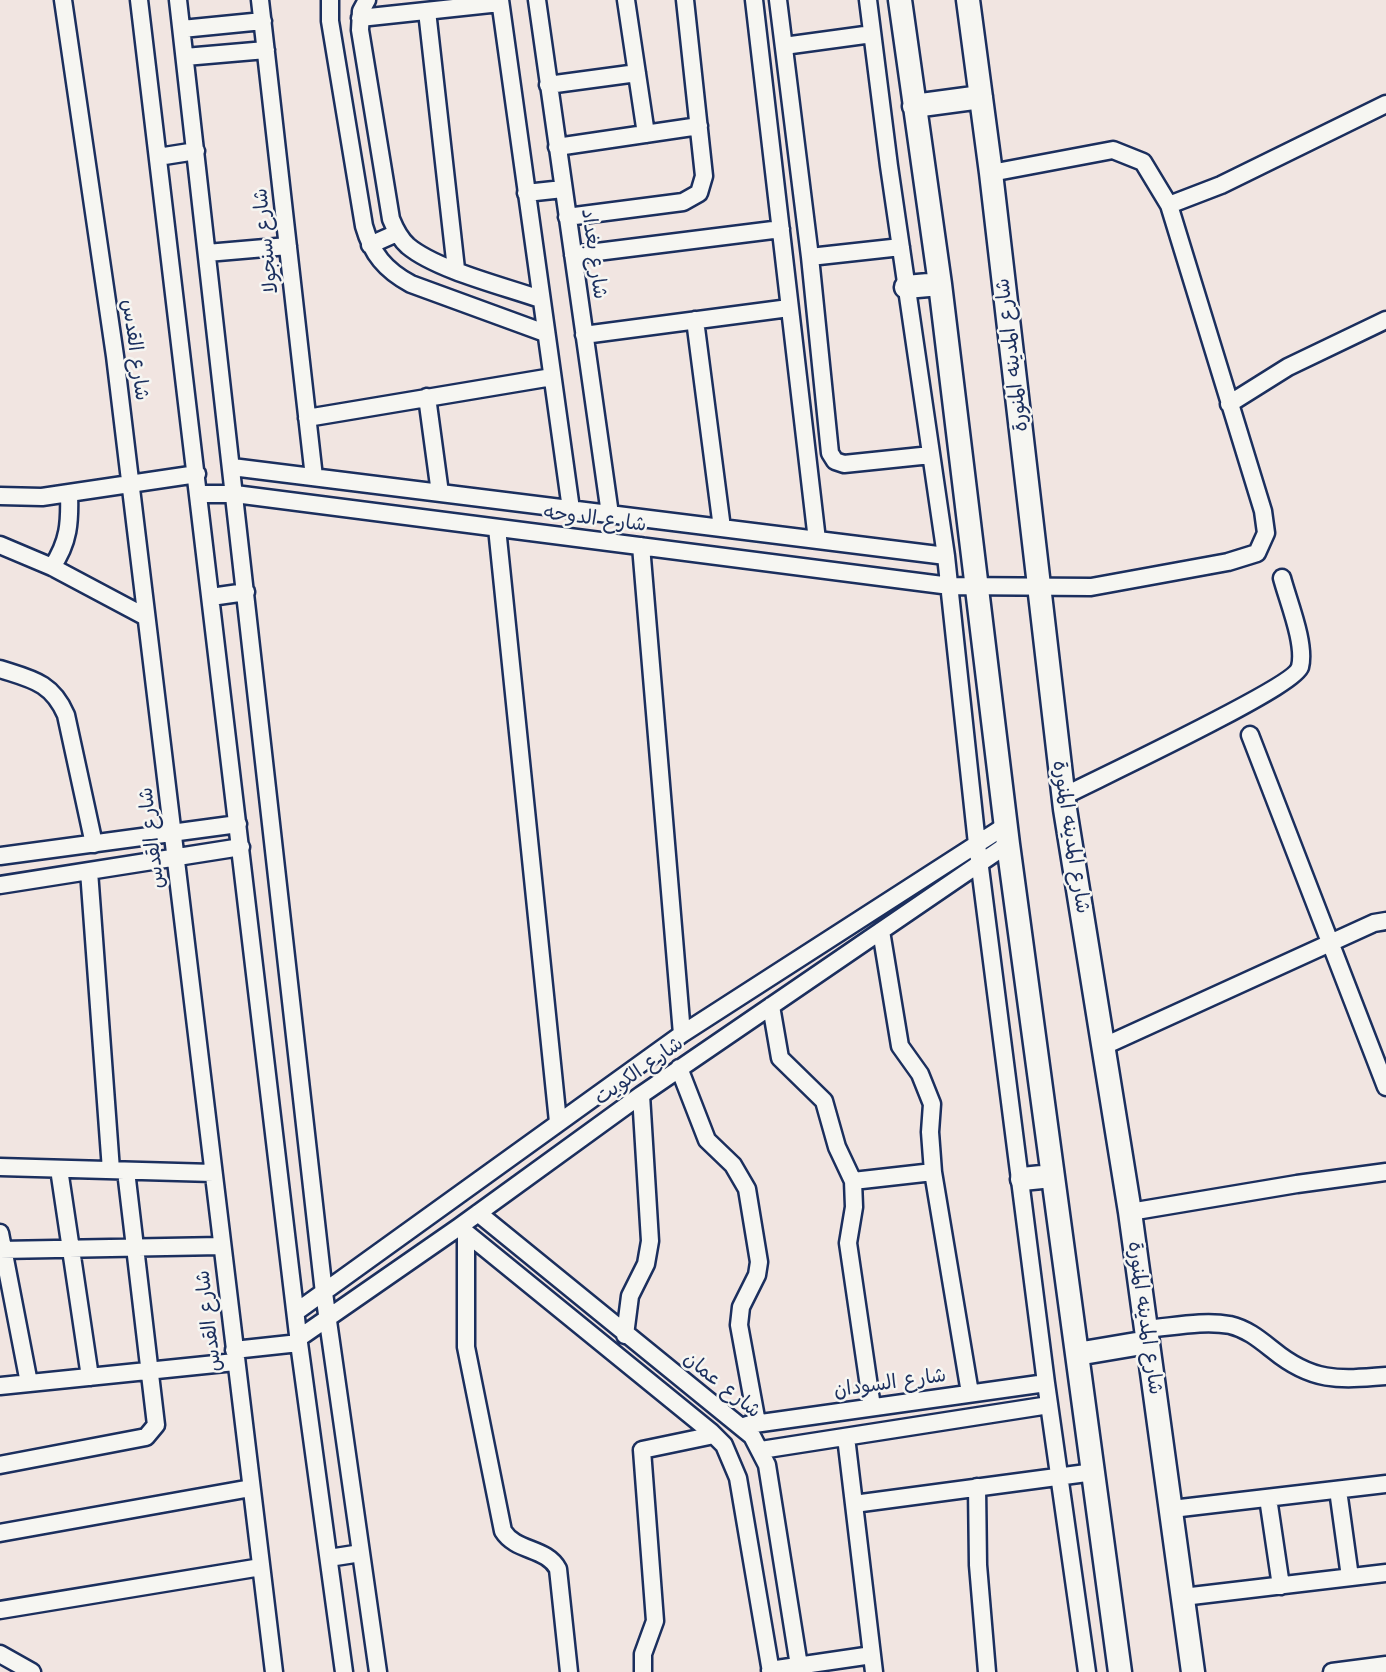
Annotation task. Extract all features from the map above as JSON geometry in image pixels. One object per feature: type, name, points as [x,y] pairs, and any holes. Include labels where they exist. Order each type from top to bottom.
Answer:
[{"type":"main road","points":[[900,0],[940,284],[978,586],[1006,835],[1120,1672]]},
{"type":"main road","name":"شارع المدينه المنورة","points":[[968,0],[991,173],[1064,796],[1130,1212],[1193,1672]]},
{"type":"main road","points":[[914,106],[981,97]]},
{"type":"main road","points":[[906,288],[940,284]]},
{"type":"main road","points":[[1022,1179],[1052,1176]]},
{"type":"main road","points":[[1077,1354],[1147,1335]]},
{"type":"street","name":"شارع القدس","points":[[63,0],[115,356],[234,1356],[274,1672]]},
{"type":"street","points":[[139,0],[299,1340],[344,1672]]},
{"type":"street","points":[[178,0],[324,1293],[378,1672]]},
{"type":"street","name":"شارع سنجولا","points":[[260,0],[314,477]]},
{"type":"street","points":[[330,0],[330,21],[369,245],[394,275],[411,284],[545,333]]},
{"type":"street","points":[[367,0],[360,18],[391,219],[397,233],[407,245],[421,254],[540,299]]},
{"type":"street","name":"شارع بغداد","points":[[537,0],[610,514]]},
{"type":"street","points":[[626,0],[646,134]]},
{"type":"street","points":[[567,217],[692,199],[699,193],[704,176],[685,0]]},
{"type":"street","points":[[754,0],[818,540]]},
{"type":"street","points":[[778,0],[832,458],[844,464],[931,455]]},
{"type":"street","points":[[868,0],[906,288],[950,586],[977,844],[1022,1179],[1049,1405],[1061,1476],[1087,1672]]},
{"type":"street","points":[[360,18],[500,1],[552,377],[565,508],[558,536]]},
{"type":"street","points":[[427,11],[456,269]]},
{"type":"street","points":[[182,29],[262,21]]},
{"type":"street","points":[[784,46],[872,34]]},
{"type":"street","points":[[185,57],[266,50]]},
{"type":"street","points":[[548,85],[637,73]]},
{"type":"street","points":[[1169,205],[1221,185],[1386,104]]},
{"type":"street","points":[[557,147],[699,126]]},
{"type":"street","points":[[991,173],[1113,150],[1143,162],[1169,205],[1229,404],[1288,367],[1386,320]]},
{"type":"street","points":[[158,157],[196,151]]},
{"type":"street","points":[[526,193],[563,189]]},
{"type":"street","points":[[573,255],[781,229]]},
{"type":"street","points":[[369,245],[397,233]]},
{"type":"street","points":[[207,253],[288,246]]},
{"type":"street","points":[[810,257],[901,247]]},
{"type":"street","points":[[584,335],[789,308]]},
{"type":"street","points":[[695,321],[723,528]]},
{"type":"street","points":[[307,418],[552,377]]},
{"type":"street","points":[[427,397],[440,493]]},
{"type":"street","name":"شارع الدوحه","points":[[198,494],[235,494],[950,586],[1091,586],[1228,562],[1257,553],[1266,532],[1263,511],[1229,404]]},
{"type":"street","name":"شارع الدوحه","points":[[232,467],[946,556]]},
{"type":"street","points":[[0,496],[42,497],[197,474]]},
{"type":"street","points":[[52,567],[67,542],[70,528],[69,493]]},
{"type":"street","points":[[497,528],[558,1122]]},
{"type":"street","points":[[0,545],[52,567],[146,617]]},
{"type":"street","points":[[641,546],[681,1034]]},
{"type":"street","points":[[1064,796],[1193,732],[1286,681],[1299,670],[1303,653],[1282,578]]},
{"type":"street","points":[[211,597],[246,592]]},
{"type":"street","points":[[0,669],[37,681],[51,690],[60,702],[66,715],[94,844]]},
{"type":"street","points":[[1250,735],[1386,1087]]},
{"type":"street","points":[[0,856],[238,824]]},
{"type":"street","name":"شارع الكويت","points":[[296,1312],[681,1034],[977,844],[1006,835]]},
{"type":"street","name":"شارع الكويت","points":[[299,1340],[327,1317],[463,1231],[478,1213],[634,1099],[980,863],[1006,835]]},
{"type":"street","points":[[0,885],[241,847]]},
{"type":"street","points":[[0,1465],[146,1437],[156,1425],[135,1248],[118,1170],[89,871]]},
{"type":"street","points":[[1102,1047],[1374,923],[1386,921]]},
{"type":"street","points":[[881,931],[900,1046],[920,1074],[932,1104],[930,1132],[933,1172],[970,1393]]},
{"type":"street","points":[[771,1006],[780,1058],[824,1101],[837,1147],[853,1181],[854,1207],[848,1243],[872,1407]]},
{"type":"street","points":[[679,1068],[707,1140],[733,1165],[747,1189],[759,1262],[752,1287],[741,1307],[739,1325],[757,1423]]},
{"type":"street","points":[[612,1083],[634,1099],[650,1241],[646,1264],[630,1296],[625,1335]]},
{"type":"street","points":[[0,1167],[213,1173]]},
{"type":"street","points":[[59,1169],[90,1377]]},
{"type":"street","points":[[853,1181],[933,1172]]},
{"type":"street","points":[[1130,1212],[1297,1184],[1386,1172]]},
{"type":"street","name":"شارع عمان","points":[[478,1213],[625,1335],[752,1436],[761,1450],[766,1465],[800,1669]]},
{"type":"street","points":[[463,1231],[697,1420],[714,1435],[733,1461],[738,1478],[770,1671],[800,1669],[872,1655]]},
{"type":"street","points":[[463,1231],[466,1347],[503,1531],[517,1545],[550,1559],[558,1569],[569,1672]]},
{"type":"street","points":[[29,1383],[1,1245],[71,1249],[221,1246]]},
{"type":"street","points":[[1147,1335],[1229,1325],[1260,1339],[1294,1366],[1314,1376],[1336,1380],[1386,1376]]},
{"type":"street","points":[[0,1386],[151,1371],[234,1356],[299,1340]]},
{"type":"street","name":"شارع السودان","points":[[740,1425],[1047,1383]]},
{"type":"street","points":[[697,1420],[710,1402]]},
{"type":"street","points":[[761,1450],[1049,1405]]},
{"type":"street","points":[[643,1672],[643,1654],[655,1621],[642,1450],[714,1435]]},
{"type":"street","points":[[846,1437],[874,1672]]},
{"type":"street","points":[[854,1504],[1094,1472]]},
{"type":"street","points":[[1172,1509],[1386,1484]]},
{"type":"street","points":[[977,1487],[978,1565],[987,1672]]},
{"type":"street","points":[[0,1533],[251,1488]]},
{"type":"street","points":[[1338,1490],[1350,1577]]},
{"type":"street","points":[[1268,1498],[1281,1586]]},
{"type":"street","points":[[329,1558],[361,1553]]},
{"type":"street","points":[[0,1610],[261,1567]]},
{"type":"street","points":[[1183,1598],[1386,1573]]},
{"type":"street","points":[[0,1654],[32,1672]]},
{"type":"street","points":[[1332,1672],[1386,1665]]}]
